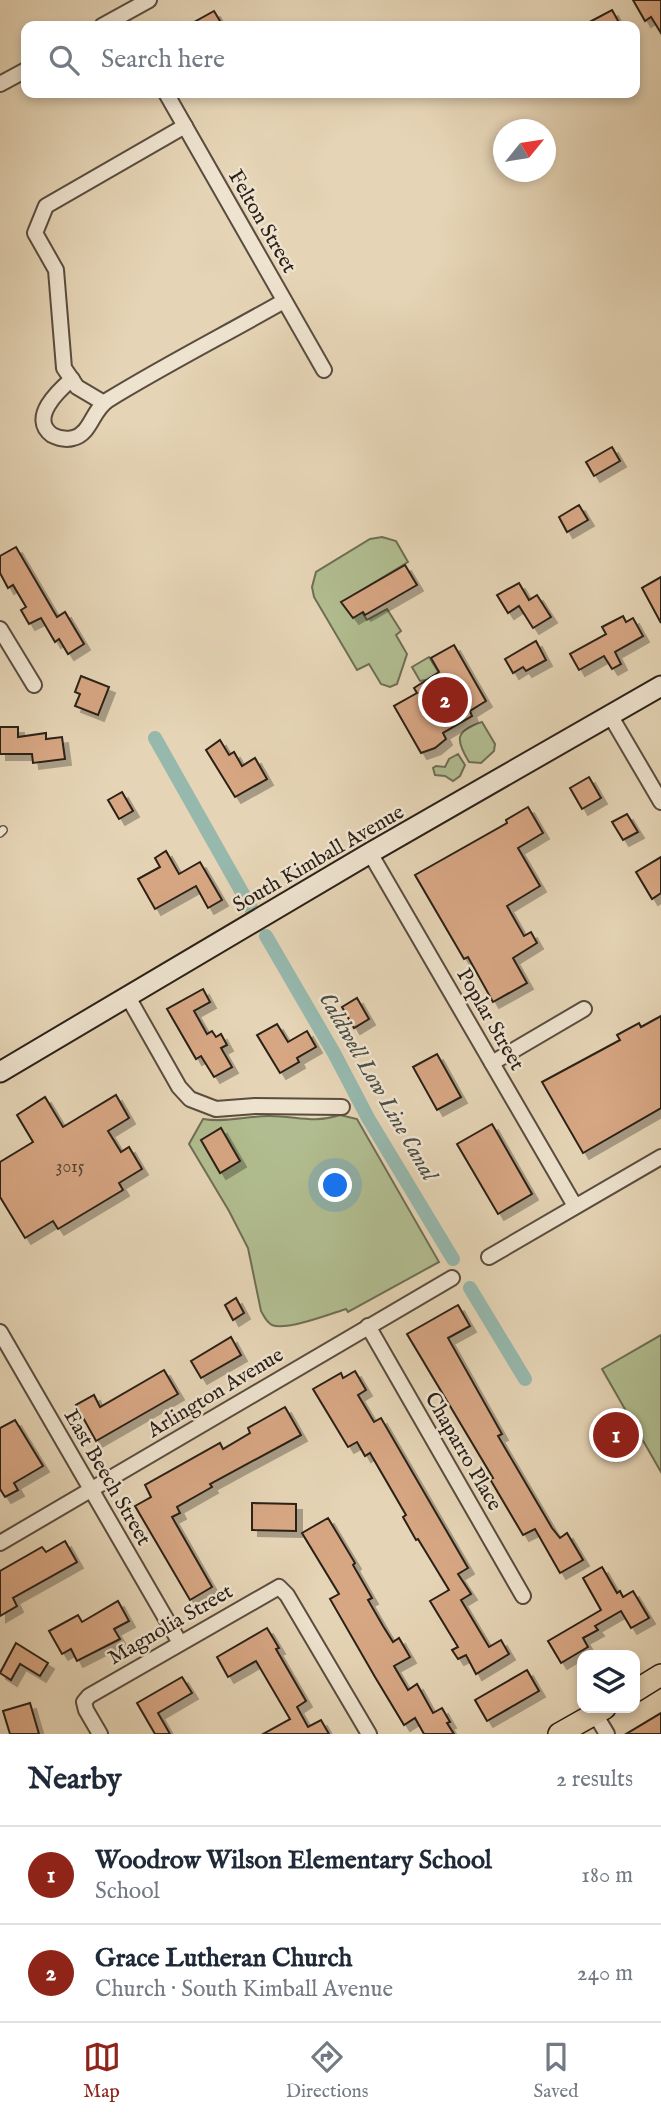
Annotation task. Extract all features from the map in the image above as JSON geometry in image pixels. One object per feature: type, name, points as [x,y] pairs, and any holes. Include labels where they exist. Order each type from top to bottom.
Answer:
[{"type":"main road","points":[[640,1687],[661,1675]]},
{"type":"main road","points":[[559,1734],[596,1713]]},
{"type":"street","points":[[125,21],[149,0]]},
{"type":"street","points":[[0,85],[21,72]]},
{"type":"street","name":"Felton Street","points":[[169,98],[324,370]]},
{"type":"street","points":[[104,402],[77,387],[64,368],[56,270],[35,233],[46,206],[185,126]]},
{"type":"street","points":[[72,379],[53,395],[45,411],[44,423],[49,432],[57,438],[72,439],[84,433],[104,402],[284,301]]},
{"type":"street","points":[[0,629],[34,685]]},
{"type":"street","name":"South Kimball Avenue","points":[[0,1072],[370,853],[661,686]]},
{"type":"street","points":[[610,715],[661,802]]},
{"type":"street","name":"Poplar Street","points":[[370,853],[575,1206]]},
{"type":"street","points":[[128,997],[179,1087],[190,1099],[216,1110],[255,1106],[342,1107]]},
{"type":"street","points":[[492,1063],[584,1009]]},
{"type":"street","points":[[489,1257],[661,1157]]},
{"type":"street","name":"Arlington Avenue","points":[[0,1543],[452,1278]]},
{"type":"street","name":"Chaparro Place","points":[[368,1326],[523,1596]]},
{"type":"street","name":"East Beech Street","points":[[0,1332],[180,1643]]},
{"type":"street","name":"Magnolia Street","points":[[100,1734],[83,1702],[89,1696],[279,1587],[287,1595],[369,1734]]},
{"type":"street","points":[[601,1713],[607,1734]]},
{"type":"green space","points":[[382,537],[396,541],[408,562],[352,596],[367,620],[387,609],[401,631],[396,635],[407,654],[397,684],[390,687],[381,684],[369,664],[357,670],[314,597],[312,587],[316,572],[370,539]]},
{"type":"green space","points":[[429,657],[439,673],[428,684],[425,680],[420,681],[412,667]]},
{"type":"green space","points":[[482,722],[495,744],[494,751],[481,763],[469,762],[461,747],[460,737],[467,729]]},
{"type":"green space","points":[[458,754],[465,765],[460,776],[453,781],[445,776],[435,775],[433,768],[445,767],[449,759]]},
{"type":"green space","points":[[340,1115],[357,1119],[439,1262],[348,1312],[346,1309],[287,1326],[272,1325],[261,1311],[248,1248],[189,1144],[203,1119],[269,1116],[313,1119]]},
{"type":"green space","points":[[661,1335],[661,1472],[602,1369]]},
{"type":"building","points":[[633,0],[661,0],[661,33],[651,17],[645,21]]},
{"type":"building","points":[[612,10],[618,21],[591,21]]},
{"type":"building","points":[[214,11],[220,21],[196,21]]},
{"type":"building","points":[[612,447],[620,461],[594,476],[586,462]]},
{"type":"building","points":[[579,505],[588,520],[567,532],[559,517]]},
{"type":"building","points":[[16,547],[57,617],[65,612],[84,644],[68,654],[59,639],[55,642],[41,618],[29,624],[21,610],[26,607],[13,585],[8,588],[0,573],[0,556]]},
{"type":"building","points":[[405,565],[417,585],[365,615],[363,612],[353,618],[341,602]]},
{"type":"building","points":[[661,577],[661,623],[642,588]]},
{"type":"building","points":[[519,583],[529,600],[537,595],[551,617],[533,628],[519,606],[508,613],[497,595]]},
{"type":"building","points":[[623,616],[626,622],[633,618],[643,636],[615,652],[621,664],[612,669],[604,656],[579,670],[570,654],[606,634],[602,627]]},
{"type":"building","points":[[536,641],[546,660],[526,671],[523,667],[513,673],[505,659]]},
{"type":"building","points":[[454,645],[486,701],[470,711],[472,716],[443,733],[446,739],[435,748],[421,753],[394,706],[417,693],[414,688],[439,672],[431,658]]},
{"type":"building","points":[[81,676],[109,687],[98,715],[75,706],[80,694],[75,692]]},
{"type":"building","points":[[0,727],[18,727],[18,737],[46,733],[46,739],[62,737],[65,759],[33,763],[32,754],[0,754]]},
{"type":"building","points":[[220,740],[229,755],[234,752],[242,766],[255,758],[267,779],[235,797],[206,750]]},
{"type":"building","points":[[589,777],[601,798],[582,809],[570,788]]},
{"type":"building","points":[[122,792],[133,811],[119,819],[108,800]]},
{"type":"building","points":[[528,807],[543,833],[518,848],[540,886],[507,906],[524,936],[531,932],[537,943],[513,958],[527,983],[493,1002],[468,957],[464,959],[415,875],[507,823],[506,820]]},
{"type":"building","points":[[627,814],[638,832],[623,840],[612,822]]},
{"type":"building","points":[[166,851],[179,874],[200,862],[222,900],[208,908],[196,886],[155,909],[138,879],[160,867],[155,858]]},
{"type":"building","points":[[661,857],[661,893],[652,899],[636,872]]},
{"type":"building","points":[[203,989],[210,1002],[194,1011],[207,1034],[212,1031],[216,1037],[221,1034],[227,1045],[221,1048],[232,1067],[214,1077],[201,1056],[196,1059],[167,1009]]},
{"type":"building","points":[[357,998],[369,1019],[354,1028],[342,1007]]},
{"type":"building","points":[[661,1016],[661,1108],[583,1153],[542,1082],[620,1040],[617,1035],[639,1023],[641,1027]]},
{"type":"building","points":[[277,1024],[288,1042],[307,1031],[316,1047],[297,1058],[299,1062],[280,1073],[257,1035]]},
{"type":"building","points":[[437,1054],[461,1097],[437,1110],[413,1067]]},
{"type":"building","points":[[116,1095],[129,1118],[108,1131],[121,1152],[129,1147],[142,1169],[119,1183],[123,1190],[58,1229],[53,1221],[25,1238],[0,1197],[0,1162],[33,1142],[17,1115],[45,1097],[63,1127]]},
{"type":"building","points":[[492,1124],[532,1194],[498,1214],[457,1144]]},
{"type":"building","points":[[221,1128],[240,1161],[220,1173],[201,1140]]},
{"type":"building","points":[[236,1298],[244,1313],[233,1320],[225,1305]]},
{"type":"building","points":[[458,1305],[470,1326],[448,1338],[502,1434],[498,1436],[552,1528],[560,1538],[567,1533],[583,1560],[560,1573],[535,1529],[523,1535],[490,1479],[493,1478],[407,1334]]},
{"type":"building","points":[[231,1337],[241,1355],[201,1378],[191,1361]]},
{"type":"building","points":[[164,1370],[178,1394],[96,1441],[76,1405],[94,1395],[100,1407]]},
{"type":"building","points":[[355,1371],[366,1390],[358,1395],[374,1422],[381,1418],[468,1568],[458,1574],[471,1594],[461,1600],[489,1647],[501,1640],[509,1654],[476,1674],[466,1655],[458,1659],[452,1650],[458,1647],[430,1601],[449,1590],[418,1539],[416,1540],[403,1517],[406,1515],[370,1453],[365,1456],[357,1442],[348,1447],[313,1389],[341,1373],[343,1378]]},
{"type":"building","points":[[285,1407],[301,1435],[210,1484],[212,1487],[177,1507],[180,1513],[172,1517],[212,1587],[190,1600],[135,1506],[151,1497],[145,1485],[220,1443],[223,1449],[250,1433],[248,1428]]},
{"type":"building","points":[[15,1420],[43,1466],[14,1483],[18,1490],[5,1497],[0,1489],[0,1428]]},
{"type":"building","points":[[252,1503],[296,1504],[296,1531],[252,1530]]},
{"type":"building","points":[[328,1518],[355,1563],[353,1565],[372,1598],[368,1600],[383,1626],[393,1642],[399,1638],[410,1657],[394,1666],[408,1690],[417,1684],[433,1713],[442,1708],[454,1734],[424,1734],[415,1718],[404,1725],[375,1677],[330,1599],[339,1594],[302,1533]]},
{"type":"building","points":[[65,1541],[77,1562],[13,1598],[17,1606],[0,1616],[0,1571],[42,1547],[46,1552]]},
{"type":"building","points":[[602,1567],[617,1593],[620,1591],[623,1597],[633,1591],[649,1618],[631,1628],[621,1611],[595,1626],[598,1630],[583,1638],[588,1647],[577,1650],[577,1654],[561,1663],[548,1641],[601,1610],[583,1578]]},
{"type":"building","points":[[118,1601],[129,1621],[114,1629],[120,1639],[77,1661],[71,1649],[62,1654],[49,1631],[78,1615],[82,1622]]},
{"type":"building","points":[[267,1628],[306,1701],[297,1707],[308,1727],[321,1720],[329,1734],[263,1734],[290,1719],[256,1661],[228,1677],[217,1657]]},
{"type":"building","points":[[16,1643],[48,1663],[40,1676],[20,1664],[11,1680],[0,1673]]},
{"type":"building","points":[[527,1670],[539,1691],[487,1721],[475,1700]]},
{"type":"building","points":[[182,1677],[192,1693],[158,1713],[170,1734],[155,1734],[137,1703]]},
{"type":"building","points":[[30,1703],[39,1734],[10,1734],[3,1711]]},
{"type":"building","points":[[661,1713],[661,1734],[626,1734]]},
{"type":"waterway","name":"Caldwell Low Line Canal","points":[[155,738],[252,910]]},
{"type":"waterway","name":"Caldwell Low Line Canal","points":[[266,936],[334,1053],[368,1118],[453,1259]]},
{"type":"waterway","name":"Caldwell Low Line Canal","points":[[470,1288],[525,1379]]},
{"type":"place","name":"Grace Lutheran Church","points":[[445,700]]},
{"type":"place","name":"Woodrow Wilson Elementary School","points":[[616,1435]]}]
